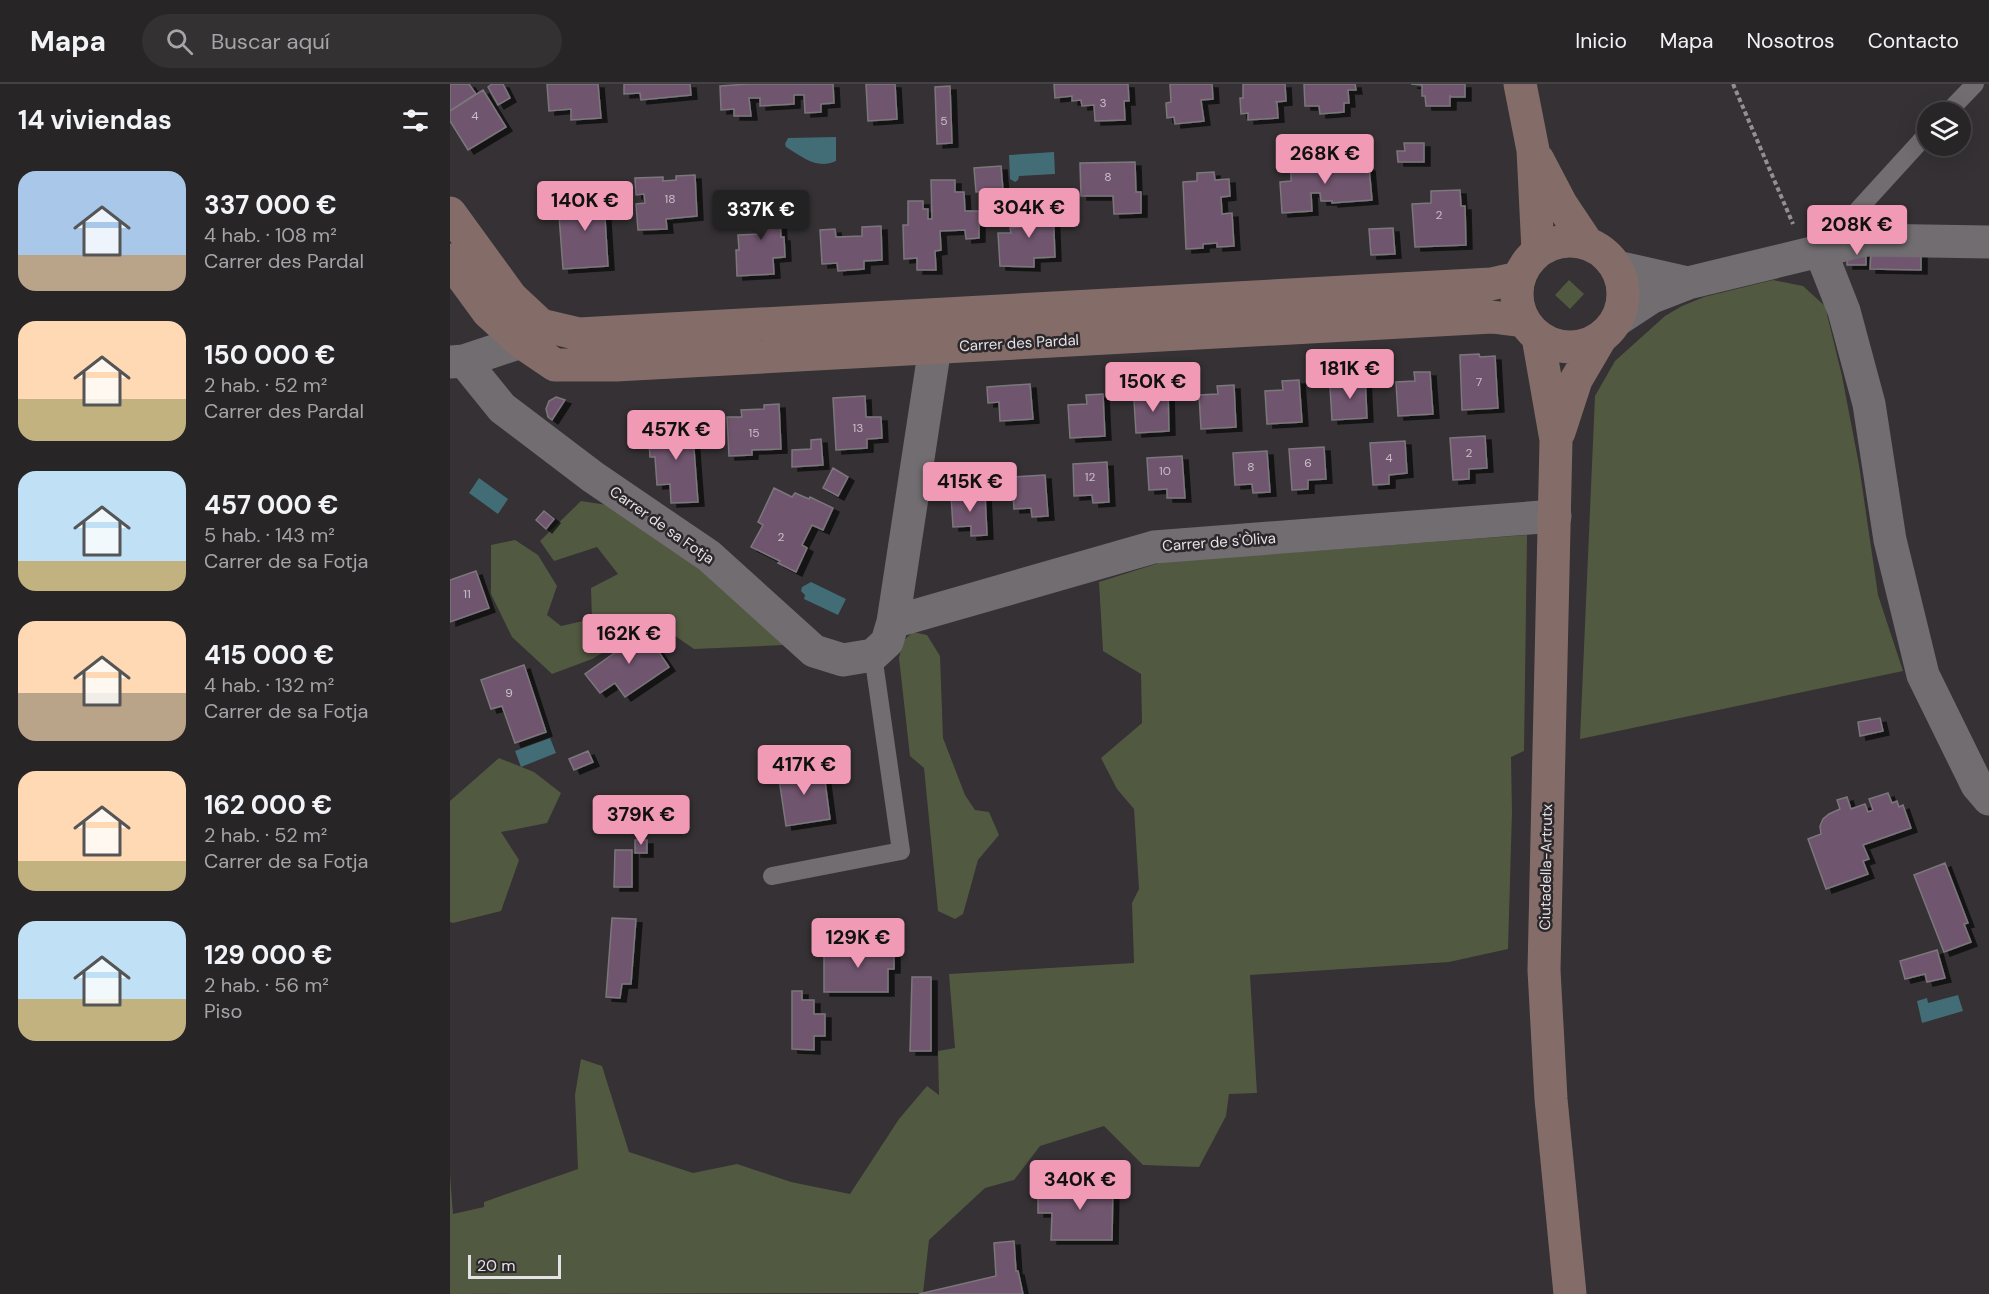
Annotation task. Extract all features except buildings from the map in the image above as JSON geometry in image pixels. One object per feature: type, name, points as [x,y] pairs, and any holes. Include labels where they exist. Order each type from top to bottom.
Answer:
[{"type":"street","points":[[1520,84],[1533,150],[1538,251]]},
{"type":"street","points":[[1533,150],[1561,204],[1587,243]]},
{"type":"street","points":[[450,213],[511,297],[531,333]]},
{"type":"street","points":[[1570,240],[1587,243],[1599,249],[1617,267],[1624,294],[1622,307],[1576,380],[1556,440],[1531,329],[1517,300],[1518,278],[1526,263],[1538,251],[1553,243],[1570,240]]},
{"type":"street","points":[[1531,329],[1553,344],[1569,347],[1585,345],[1652,297],[1688,283],[1864,240],[1989,242]]},
{"type":"street","points":[[1813,252],[1844,311],[1869,404],[1890,540],[1923,675],[1977,785],[1989,799]]},
{"type":"street","points":[[450,260],[488,312],[531,333]]},
{"type":"street","points":[[1617,267],[1688,283]]},
{"type":"street","points":[[457,362],[531,333],[579,334],[1491,284],[1518,278]]},
{"type":"street","points":[[873,655],[887,642],[892,622],[935,347],[934,314]]},
{"type":"street","name":"Carrer des Pardal","points":[[531,333],[555,365],[616,365],[1492,317],[1531,329]]},
{"type":"street","name":"Carrer de sa Fotja","points":[[457,362],[502,408],[592,477],[709,556],[814,651],[843,660],[873,655]]},
{"type":"street","name":"Ciutadella-Artrutx","points":[[1556,440],[1544,970],[1551,1099],[1570,1294]]},
{"type":"street","name":"Carrer de s'Òliva","points":[[892,622],[1154,548],[1555,516]]},
{"type":"lane","points":[[1958,102],[1975,84]]},
{"type":"lane","points":[[1813,252],[1917,144]]},
{"type":"lane","points":[[772,876],[901,851],[873,655]]},
{"type":"path","points":[[1733,84],[1813,252]]},
{"type":"green space","points":[[1569,280],[1584,294],[1570,309],[1555,295]]},
{"type":"green space","points":[[1773,280],[1803,286],[1825,306],[1842,376],[1859,465],[1878,595],[1903,671],[1580,739],[1595,396],[1615,361],[1665,316],[1704,297]]},
{"type":"green space","points":[[581,501],[607,505],[691,555],[784,645],[694,649],[655,622],[592,659],[552,674],[512,637],[491,594],[491,545],[515,540],[538,555],[557,586],[547,615],[561,626],[592,619],[591,588],[618,574],[597,547],[554,561],[540,541]]},
{"type":"green space","points":[[1527,535],[1524,751],[1511,757],[1512,812],[1508,949],[1449,962],[1250,975],[1257,1093],[1229,1094],[1226,1116],[1199,1167],[1143,1165],[1104,1126],[1040,1146],[1014,1180],[985,1188],[929,1240],[923,1293],[450,1294],[450,1174],[453,1214],[484,1207],[484,1202],[578,1169],[575,1095],[581,1059],[602,1066],[629,1152],[693,1173],[737,1164],[791,1182],[850,1194],[899,1119],[927,1086],[939,1095],[938,1051],[955,1048],[949,974],[1134,963],[1132,903],[1139,889],[1134,809],[1117,789],[1101,758],[1142,723],[1141,674],[1103,651],[1099,582],[1162,562]]},
{"type":"green space","points":[[913,632],[927,635],[940,656],[943,738],[965,795],[975,810],[989,812],[999,835],[978,860],[963,914],[955,919],[938,911],[924,768],[910,756],[899,658],[903,641]]},
{"type":"green space","points":[[499,758],[534,772],[561,793],[547,823],[501,832],[519,860],[501,911],[453,923],[450,922],[450,801]]},
{"type":"water","points":[[836,137],[836,161],[823,164],[804,158],[786,147],[785,144],[788,138]]},
{"type":"water","points":[[1054,152],[1055,174],[1019,176],[1015,182],[1010,179],[1009,155]]},
{"type":"water","points":[[479,478],[508,499],[498,514],[469,493]]},
{"type":"water","points":[[811,582],[846,599],[838,615],[804,599],[802,587]]},
{"type":"water","points":[[550,738],[556,753],[521,767],[515,751]]},
{"type":"water","points":[[1958,995],[1963,1011],[1922,1023],[1917,1001],[1927,998],[1928,1003]]}]
